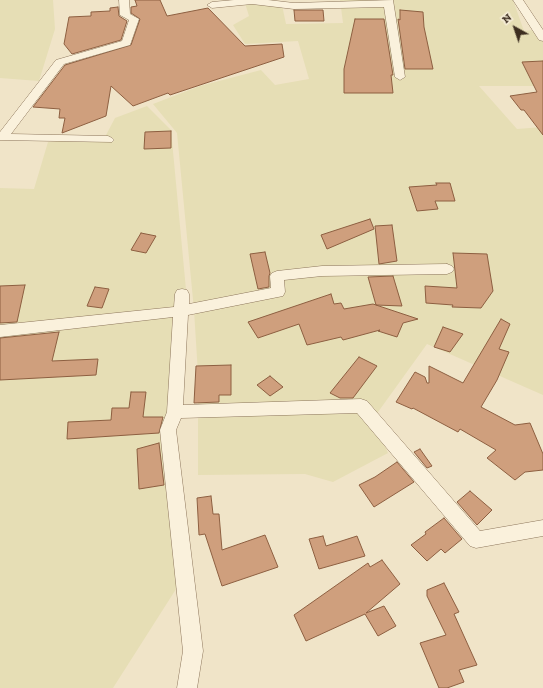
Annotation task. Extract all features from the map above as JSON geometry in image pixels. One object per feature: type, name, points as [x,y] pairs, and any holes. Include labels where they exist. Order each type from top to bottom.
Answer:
[{"type":"street","points":[[108,140],[2,137],[60,62],[126,43],[134,19],[125,15],[124,0]]},
{"type":"street","points":[[212,5],[252,0],[294,6],[389,2],[400,77]]},
{"type":"street","points":[[518,0],[543,38]]},
{"type":"street","points":[[0,331],[182,311],[278,292],[277,276],[322,271],[447,269]]},
{"type":"street","points":[[182,294],[175,412],[168,430],[193,651],[187,688]]},
{"type":"street","points":[[175,412],[361,406],[476,540],[543,528]]},
{"type":"shaded area","points":[[0,0],[53,0],[55,29],[39,81],[0,78]]},
{"type":"shaded area","points":[[244,0],[282,5],[286,24],[343,23],[340,0],[513,0],[524,31],[543,29],[543,86],[479,86],[517,129],[543,127],[543,395],[427,344],[373,419],[388,453],[333,482],[305,474],[198,475],[198,374],[194,310],[177,133],[153,104],[200,86],[261,70],[275,85],[309,79],[298,41],[245,44],[233,25],[249,16]]},
{"type":"shaded area","points":[[147,106],[171,130],[188,311],[169,497],[178,586],[113,688],[0,688],[0,188],[34,189],[48,142],[105,137],[115,118]]},
{"type":"building","points":[[135,0],[160,0],[167,16],[208,8],[245,46],[282,44],[284,57],[170,95],[168,93],[133,106],[111,86],[106,116],[62,133],[65,118],[59,118],[60,109],[33,107],[65,65],[131,45],[140,19],[131,13],[131,7],[137,6]]},
{"type":"building","points":[[118,7],[119,16],[127,21],[121,40],[72,54],[64,44],[69,17],[91,16],[91,12],[110,11],[110,8]]},
{"type":"building","points":[[294,10],[323,10],[324,21],[295,21]]},
{"type":"building","points":[[400,10],[423,12],[424,27],[433,69],[405,69],[398,19],[400,20]]},
{"type":"building","points":[[355,19],[384,19],[393,75],[391,75],[393,93],[344,93],[344,69]]},
{"type":"building","points":[[543,61],[543,135],[524,110],[521,110],[510,96],[537,92],[522,62]]},
{"type":"building","points":[[171,131],[171,148],[144,149],[145,132]]},
{"type":"building","points":[[436,183],[450,183],[455,201],[435,201],[438,209],[417,211],[409,187],[437,185]]},
{"type":"building","points":[[370,219],[374,229],[327,249],[321,235]]},
{"type":"building","points":[[392,225],[397,261],[379,264],[375,226]]},
{"type":"building","points":[[141,233],[156,236],[146,253],[131,250]]},
{"type":"building","points":[[265,252],[270,273],[269,287],[258,289],[250,254]]},
{"type":"building","points":[[453,253],[487,254],[493,291],[481,308],[452,307],[453,305],[426,303],[425,286],[457,288]]},
{"type":"building","points":[[393,276],[402,306],[376,305],[368,277]]},
{"type":"building","points":[[25,285],[17,322],[0,323],[0,286]]},
{"type":"building","points":[[95,287],[109,289],[102,308],[87,306]]},
{"type":"building","points":[[331,294],[334,304],[341,303],[344,309],[373,304],[418,319],[403,323],[397,337],[378,331],[380,330],[343,340],[341,337],[307,345],[299,324],[258,338],[248,322]]},
{"type":"building","points":[[501,319],[510,324],[499,349],[509,352],[497,380],[481,407],[515,425],[530,423],[543,454],[543,470],[525,472],[515,480],[487,458],[496,450],[460,429],[458,432],[413,408],[412,409],[396,402],[415,372],[425,377],[427,383],[429,383],[429,366],[463,383]]},
{"type":"building","points":[[443,327],[463,334],[450,352],[434,347]]},
{"type":"building","points":[[59,332],[52,361],[98,359],[96,375],[0,380],[0,338]]},
{"type":"building","points":[[359,357],[377,366],[353,398],[340,398],[330,393]]},
{"type":"building","points":[[231,365],[231,395],[219,395],[219,402],[194,403],[196,366]]},
{"type":"building","points":[[270,376],[283,387],[270,396],[257,385]]},
{"type":"building","points":[[131,392],[146,392],[143,417],[163,417],[159,433],[67,439],[68,422],[111,420],[112,408],[129,408]]},
{"type":"building","points":[[159,443],[164,485],[139,489],[137,449]]},
{"type":"building","points":[[420,449],[432,466],[427,468],[414,452]]},
{"type":"building","points":[[397,462],[414,482],[374,507],[359,485],[375,477]]},
{"type":"building","points":[[470,491],[492,510],[477,525],[457,502]]},
{"type":"building","points":[[211,496],[213,514],[219,514],[222,550],[265,535],[278,567],[222,586],[205,534],[199,535],[197,498]]},
{"type":"building","points":[[444,518],[462,539],[445,553],[441,549],[427,561],[411,545]]},
{"type":"building","points":[[323,536],[326,546],[357,536],[365,556],[319,569],[309,539]]},
{"type":"building","points":[[382,560],[400,584],[366,613],[384,606],[396,626],[378,636],[365,614],[306,641],[294,615],[368,563],[370,567]]},
{"type":"building","points":[[444,583],[459,612],[454,614],[477,665],[459,670],[464,682],[447,688],[439,688],[420,643],[446,635],[427,596],[427,590]]}]
